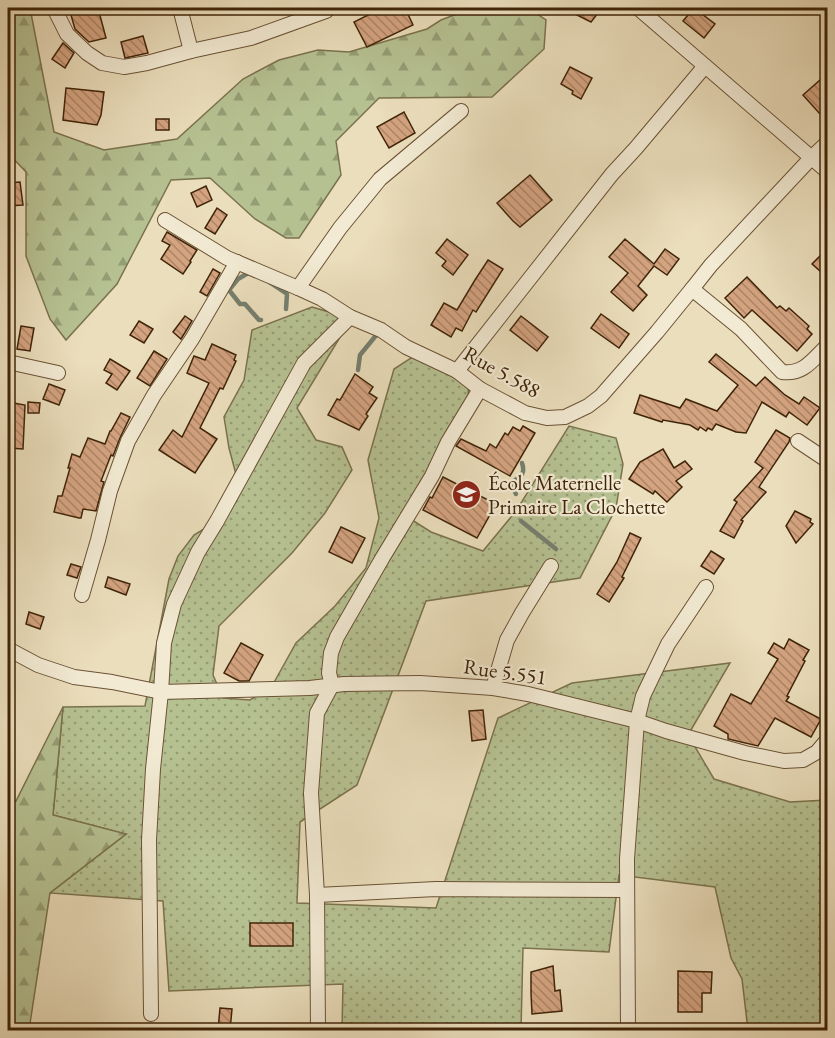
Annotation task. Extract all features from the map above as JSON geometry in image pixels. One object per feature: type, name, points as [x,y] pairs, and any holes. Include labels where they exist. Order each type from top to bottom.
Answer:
[{"type":"street","points":[[54,8],[67,34],[87,54],[102,63],[124,67],[251,38],[329,8]]},
{"type":"street","points":[[180,8],[191,51]]},
{"type":"street","points":[[638,8],[828,172]]},
{"type":"street","points":[[457,371],[606,182],[705,66]]},
{"type":"street","points":[[298,288],[340,228],[380,179],[460,111]]},
{"type":"street","name":"Rue 5.588","points":[[165,220],[227,258],[298,288],[321,299],[350,318],[381,330],[406,347],[457,371],[480,388],[525,413],[547,418],[565,417],[588,406],[600,396],[657,332],[711,265],[828,142]]},
{"type":"street","points":[[82,595],[110,491],[128,441],[237,262]]},
{"type":"street","points":[[692,289],[741,329],[782,372],[795,372],[804,368],[828,345]]},
{"type":"street","points":[[151,1014],[149,840],[153,768],[164,643],[174,604],[198,552],[304,363],[350,318]]},
{"type":"street","points":[[8,362],[57,373]]},
{"type":"street","points":[[318,1030],[317,895],[311,793],[317,713],[332,685],[329,673],[331,653],[337,638],[422,494],[448,442],[480,388]]},
{"type":"street","points":[[798,441],[828,461]]},
{"type":"street","points":[[494,688],[507,640],[551,566]]},
{"type":"street","points":[[628,1030],[627,890],[637,721],[643,696],[668,644],[706,587]]},
{"type":"street","name":"Rue 5.551","points":[[8,649],[38,665],[74,677],[161,692],[310,688],[344,684],[420,684],[494,688],[637,721],[745,753],[784,760],[803,760],[817,752],[828,739]]},
{"type":"street","points":[[317,895],[436,889],[627,890]]},
{"type":"green space","points":[[8,8],[30,8],[54,132],[104,150],[177,139],[243,79],[279,60],[318,50],[349,52],[427,29],[441,20],[473,8],[528,8],[546,20],[544,49],[492,97],[379,98],[336,141],[341,175],[299,238],[286,238],[255,219],[210,178],[171,180],[117,284],[66,340],[50,319],[26,256],[26,172],[8,153]]},
{"type":"green space","points":[[312,307],[336,314],[345,329],[297,408],[316,440],[342,447],[352,470],[325,513],[292,553],[219,626],[213,675],[223,698],[250,700],[272,686],[296,643],[335,606],[366,568],[379,518],[368,460],[394,369],[414,356],[468,383],[469,412],[447,448],[401,513],[431,532],[483,551],[516,511],[569,426],[616,438],[623,464],[616,508],[580,578],[426,601],[357,785],[300,822],[297,903],[436,908],[498,718],[572,683],[730,663],[688,735],[714,779],[790,802],[827,800],[827,1030],[748,1030],[742,979],[731,958],[715,887],[619,875],[609,952],[523,948],[521,1030],[342,1030],[343,984],[169,991],[163,901],[50,893],[126,834],[53,815],[63,707],[145,706],[169,579],[178,556],[194,535],[217,521],[237,478],[224,417],[244,380],[252,330]]},
{"type":"green space","points":[[63,707],[53,815],[126,834],[50,893],[29,1030],[8,1030],[8,798],[16,801]]},
{"type":"building","points":[[69,8],[98,8],[106,38],[89,42],[75,29]]},
{"type":"building","points":[[389,8],[405,8],[413,25],[367,47],[354,22],[376,11],[377,13]]},
{"type":"building","points":[[563,8],[588,8],[598,13],[591,22]]},
{"type":"building","points":[[694,8],[715,24],[704,38],[683,21]]},
{"type":"building","points":[[143,36],[148,53],[125,58],[121,42]]},
{"type":"building","points":[[63,43],[74,53],[65,68],[52,59]]},
{"type":"building","points":[[570,67],[592,78],[581,99],[561,84]]},
{"type":"building","points":[[828,73],[828,107],[820,114],[803,95]]},
{"type":"building","points":[[66,88],[104,92],[101,115],[97,125],[63,120]]},
{"type":"building","points":[[404,112],[415,133],[389,148],[377,127]]},
{"type":"building","points":[[156,119],[169,119],[169,130],[156,130]]},
{"type":"building","points":[[530,175],[552,200],[520,227],[497,203]]},
{"type":"building","points":[[20,182],[23,205],[8,206],[8,183]]},
{"type":"building","points":[[206,186],[212,200],[197,207],[191,193]]},
{"type":"building","points":[[217,208],[227,215],[215,234],[205,228]]},
{"type":"building","points":[[167,232],[197,250],[183,274],[161,259],[170,245],[162,241]]},
{"type":"building","points":[[447,239],[468,255],[453,275],[442,266],[446,261],[436,253]]},
{"type":"building","points":[[625,239],[654,264],[665,249],[679,259],[667,275],[654,266],[638,286],[647,295],[633,311],[611,292],[628,273],[609,257]]},
{"type":"building","points":[[828,248],[828,278],[812,264]]},
{"type":"building","points":[[488,260],[503,269],[476,312],[473,310],[462,331],[456,328],[451,337],[431,325],[444,303],[457,310]]},
{"type":"building","points":[[213,269],[220,273],[207,296],[200,292]]},
{"type":"building","points":[[747,277],[777,308],[780,306],[786,311],[789,308],[809,326],[807,329],[812,334],[797,351],[752,310],[744,318],[725,298]]},
{"type":"building","points":[[601,314],[629,334],[619,348],[591,328]]},
{"type":"building","points":[[185,316],[192,321],[181,339],[173,332]]},
{"type":"building","points":[[521,316],[548,337],[537,351],[510,330]]},
{"type":"building","points":[[139,321],[153,329],[144,343],[130,335]]},
{"type":"building","points":[[21,326],[34,328],[30,351],[17,349]]},
{"type":"building","points":[[212,344],[236,355],[234,360],[236,361],[223,389],[220,388],[200,428],[217,439],[195,473],[159,450],[173,430],[182,437],[209,383],[187,373],[194,356],[205,360]]},
{"type":"building","points":[[154,351],[167,359],[150,386],[137,378]]},
{"type":"building","points":[[716,354],[756,386],[765,377],[799,404],[804,397],[820,408],[807,425],[789,412],[786,417],[762,402],[746,433],[736,432],[716,424],[712,430],[708,428],[706,431],[700,427],[698,430],[690,425],[663,420],[662,422],[634,413],[640,395],[680,408],[686,399],[717,411],[738,385],[709,362]]},
{"type":"building","points":[[110,359],[130,371],[117,390],[106,383],[112,374],[104,370]]},
{"type":"building","points":[[355,374],[373,387],[369,393],[377,398],[359,430],[328,415]]},
{"type":"building","points":[[49,384],[65,390],[59,405],[43,399]]},
{"type":"building","points":[[8,402],[25,405],[23,449],[8,448]]},
{"type":"building","points":[[28,402],[40,403],[39,413],[28,413]]},
{"type":"building","points":[[121,413],[130,417],[101,481],[104,482],[96,511],[83,509],[81,518],[54,512],[58,496],[62,496],[72,454],[80,457],[88,438],[105,444]]},
{"type":"building","points":[[523,426],[535,433],[510,476],[456,446],[461,439],[486,451],[490,444],[496,448],[505,433],[508,435],[513,427],[520,431]]},
{"type":"building","points":[[776,430],[790,438],[789,442],[759,487],[766,492],[741,520],[743,521],[734,538],[720,531],[737,502],[734,500],[763,468],[755,462]]},
{"type":"building","points":[[663,449],[674,468],[685,461],[692,469],[676,481],[682,487],[667,502],[655,491],[653,494],[629,479],[640,462]]},
{"type":"building","points":[[443,477],[496,504],[477,538],[423,510]]},
{"type":"building","points":[[795,511],[811,519],[810,522],[813,524],[796,543],[786,526]]},
{"type":"building","points":[[341,527],[365,538],[352,563],[329,552]]},
{"type":"building","points":[[630,533],[641,538],[622,577],[624,578],[609,602],[597,594],[617,562]]},
{"type":"building","points":[[711,551],[724,559],[714,574],[701,566]]},
{"type":"building","points":[[71,564],[81,567],[77,578],[67,575]]},
{"type":"building","points":[[108,577],[130,584],[126,595],[105,587]]},
{"type":"building","points":[[29,612],[44,617],[40,629],[26,624]]},
{"type":"building","points":[[789,639],[809,650],[786,701],[821,719],[811,737],[775,718],[758,746],[728,739],[728,734],[714,726],[731,694],[751,704],[778,659],[768,653],[774,643],[784,649]]},
{"type":"building","points":[[241,643],[263,655],[249,681],[239,681],[224,673]]},
{"type":"building","points":[[483,710],[486,739],[472,741],[469,711]]},
{"type":"building","points":[[250,923],[293,923],[293,946],[250,946]]},
{"type":"building","points":[[553,966],[555,991],[560,990],[562,1011],[532,1014],[531,972]]},
{"type":"building","points":[[678,971],[712,972],[711,993],[702,993],[702,1012],[678,1012]]},
{"type":"building","points":[[220,1008],[232,1009],[230,1030],[218,1030]]},
{"type":"waterway","points":[[250,272],[238,279],[229,290],[240,304],[245,304],[261,320]]},
{"type":"waterway","points":[[269,282],[287,294],[286,309]]},
{"type":"waterway","points":[[358,370],[360,355],[378,333]]},
{"type":"waterway","points":[[516,494],[511,483],[523,473],[522,463]]},
{"type":"waterway","points":[[521,521],[556,549]]},
{"type":"place","name":"École Maternelle Primaire La Clochette","points":[[467,495]]}]
